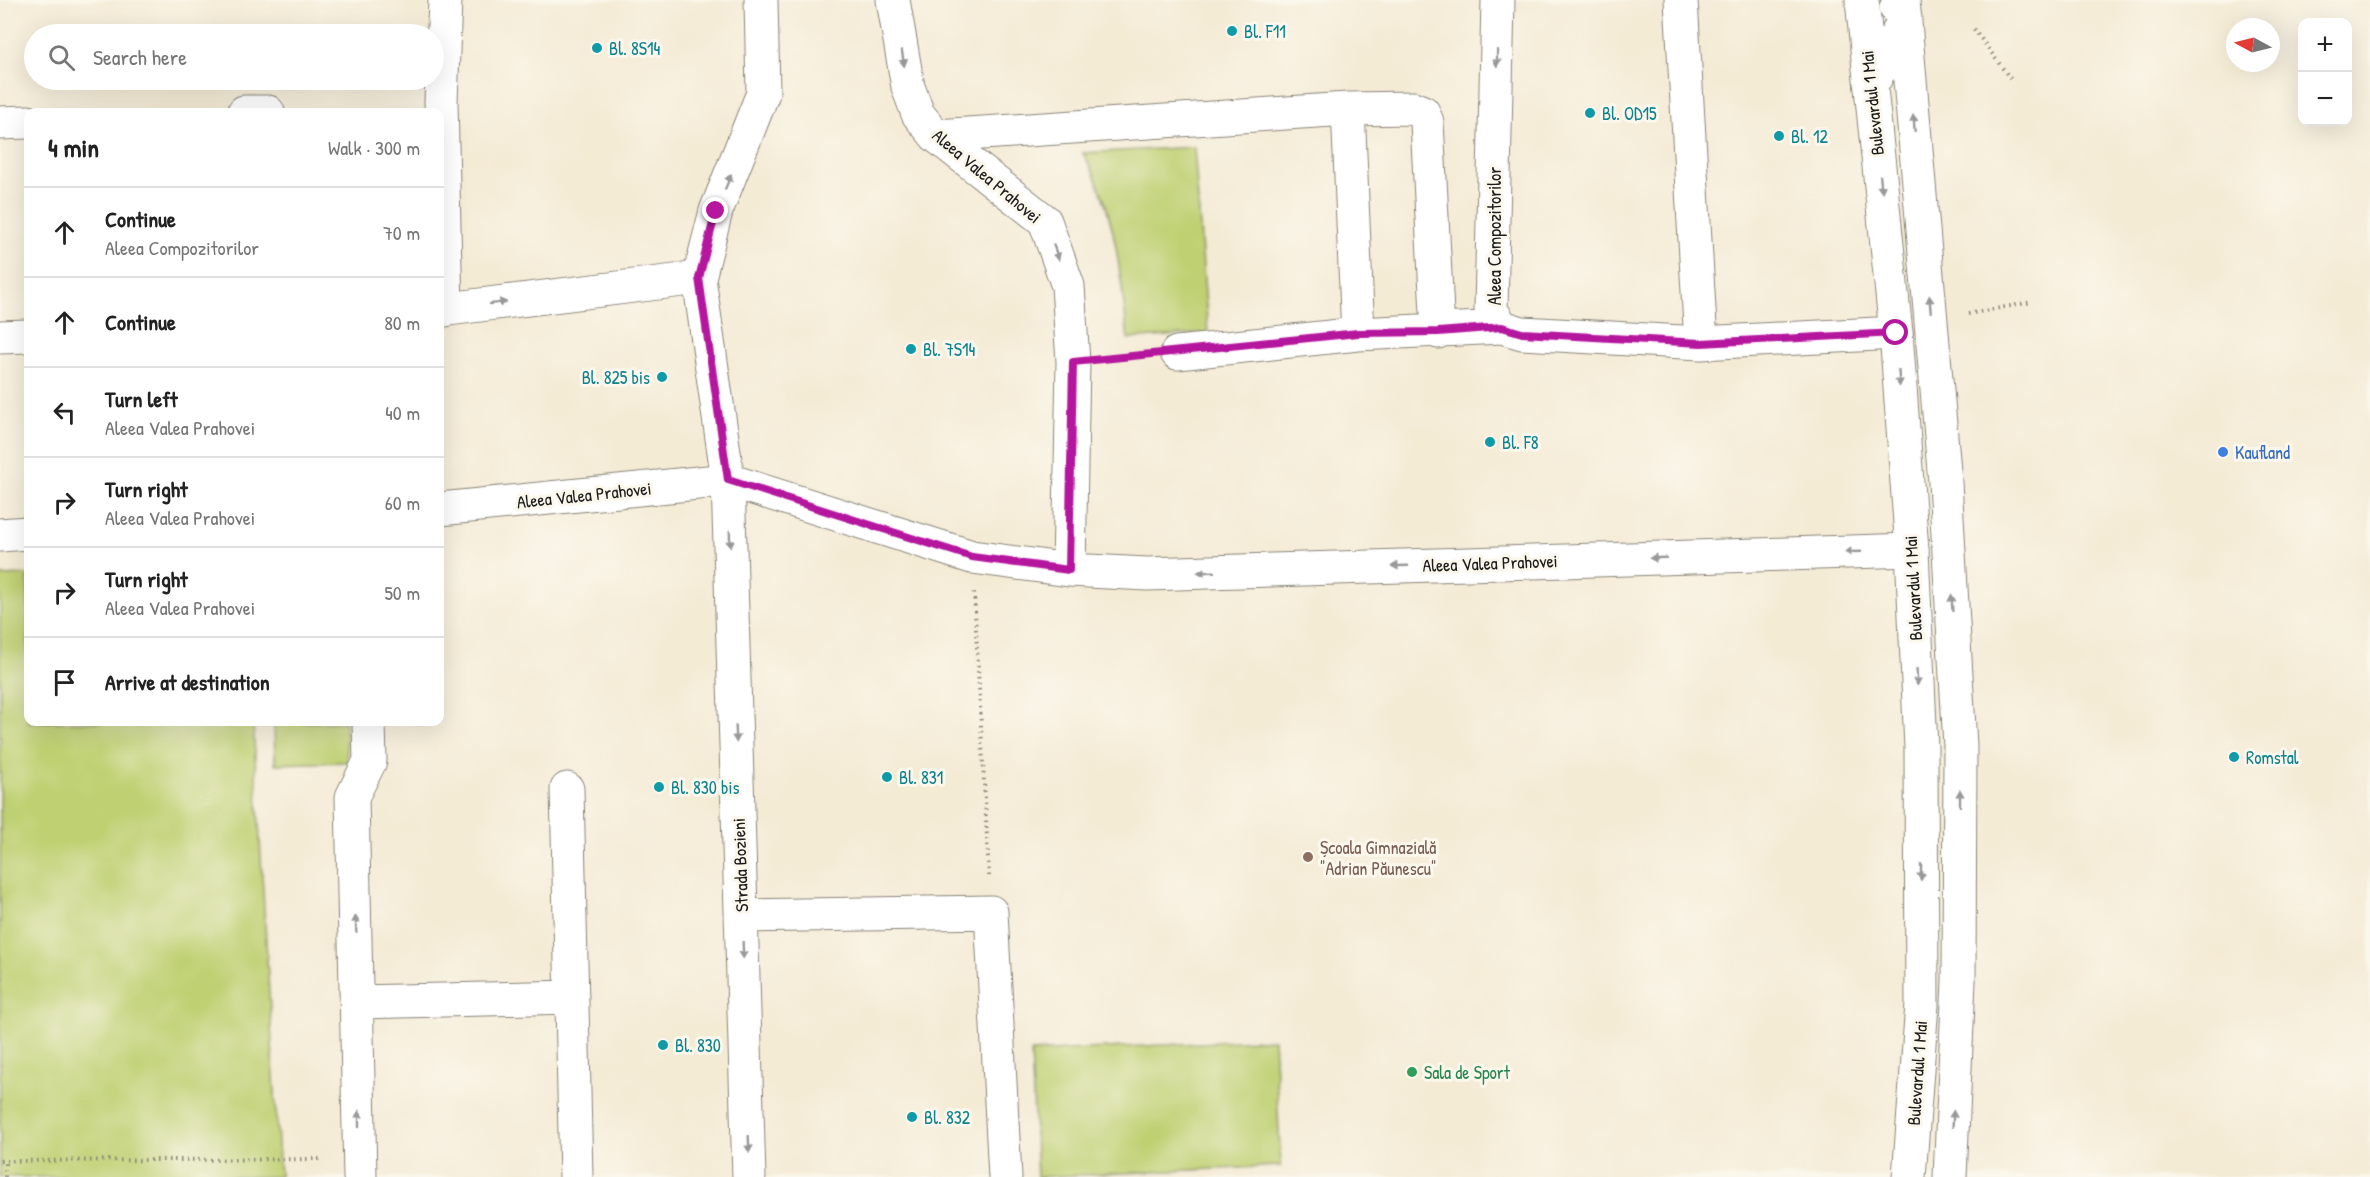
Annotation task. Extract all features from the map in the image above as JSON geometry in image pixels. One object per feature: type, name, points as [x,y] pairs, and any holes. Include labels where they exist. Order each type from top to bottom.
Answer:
[{"type":"street","points":[[444,26],[445,0]]},
{"type":"street","points":[[728,480],[699,278],[716,211],[763,93],[761,0]]},
{"type":"street","name":"Aleea Valea Prahovei","points":[[893,0],[908,87],[918,114],[936,136],[1045,221],[1068,286],[1073,362],[1069,570]]},
{"type":"street","name":"Aleea Compozitorilor","points":[[1498,0],[1491,309],[1502,327],[1522,333],[1701,343],[1896,333]]},
{"type":"street","points":[[1681,0],[1701,343]]},
{"type":"street","name":"Bulevardul 1 Mai","points":[[1862,0],[1896,333],[1912,550],[1921,748],[1922,1004],[1909,1177]]},
{"type":"street","points":[[1871,87],[1899,6]]},
{"type":"street","name":"Bulevardul 1 Mai","points":[[1899,6],[1945,482],[1960,746],[1959,981],[1950,1177]]},
{"type":"street","points":[[441,90],[441,108]]},
{"type":"street","points":[[936,136],[1348,109],[1413,108],[1423,112],[1427,122],[1438,332]]},
{"type":"street","points":[[1348,109],[1358,333]]},
{"type":"street","points":[[0,123],[24,122]]},
{"type":"street","points":[[444,310],[699,278]]},
{"type":"street","points":[[1177,353],[1358,333],[1438,332],[1502,327]]},
{"type":"street","points":[[0,338],[24,336]]},
{"type":"street","name":"Aleea Valea Prahovei","points":[[444,509],[728,480],[972,557],[1069,570],[1147,574],[1912,550]]},
{"type":"street","name":"Strada Bozieni","points":[[728,480],[750,1177]]},
{"type":"street","points":[[0,535],[24,533]]},
{"type":"street","points":[[360,1168],[352,797],[370,760],[369,726]]},
{"type":"street","points":[[567,789],[576,1177]]},
{"type":"street","points":[[742,916],[991,912],[1005,1177]]},
{"type":"street","points":[[358,1002],[572,998]]},
{"type":"path","points":[[1974,29],[2012,81]]},
{"type":"path","points":[[1968,314],[2032,302]]},
{"type":"path","points":[[1073,362],[1177,353]]},
{"type":"path","points":[[972,557],[991,912]]},
{"type":"path","points":[[5,1177],[3,1161],[360,1168]]},
{"type":"green space","points":[[1194,147],[1208,333],[1128,339],[1119,267],[1110,220],[1103,197],[1083,153]]},
{"type":"green space","points":[[24,575],[24,726],[253,726],[280,1177],[0,1177],[0,576]]},
{"type":"green space","points":[[274,726],[345,726],[347,762],[275,764]]},
{"type":"green space","points":[[1274,1039],[1281,1166],[1037,1177],[1031,1052]]},
{"type":"place","name":"Bl. F11","points":[[1232,31]]},
{"type":"place","name":"Bl. 8S14","points":[[597,48]]},
{"type":"place","name":"Bl. OD15","points":[[1590,113]]},
{"type":"place","name":"Bl. 12","points":[[1779,136]]},
{"type":"place","name":"Bl. 7S14","points":[[911,349]]},
{"type":"place","name":"Bl. 825 bis","points":[[662,377]]},
{"type":"place","name":"Bl. F8","points":[[1490,442]]},
{"type":"place","name":"Kaufland","points":[[2223,452]]},
{"type":"place","name":"Romstal","points":[[2234,757]]},
{"type":"place","name":"Bl. 831","points":[[887,777]]},
{"type":"place","name":"Bl. 830 bis","points":[[659,787]]},
{"type":"place","name":"Școala Gimnazială \"Adrian Păunescu\"","points":[[1308,857]]},
{"type":"place","name":"Bl. 830","points":[[663,1045]]},
{"type":"place","name":"Sala de Sport","points":[[1412,1072]]},
{"type":"place","name":"Bl. 832","points":[[912,1117]]},
{"type":"route","points":[[716,211],[699,278],[728,480],[972,557],[1069,570],[1073,362],[1358,333],[1438,332],[1502,327],[1522,333],[1701,343],[1896,333]]}]
